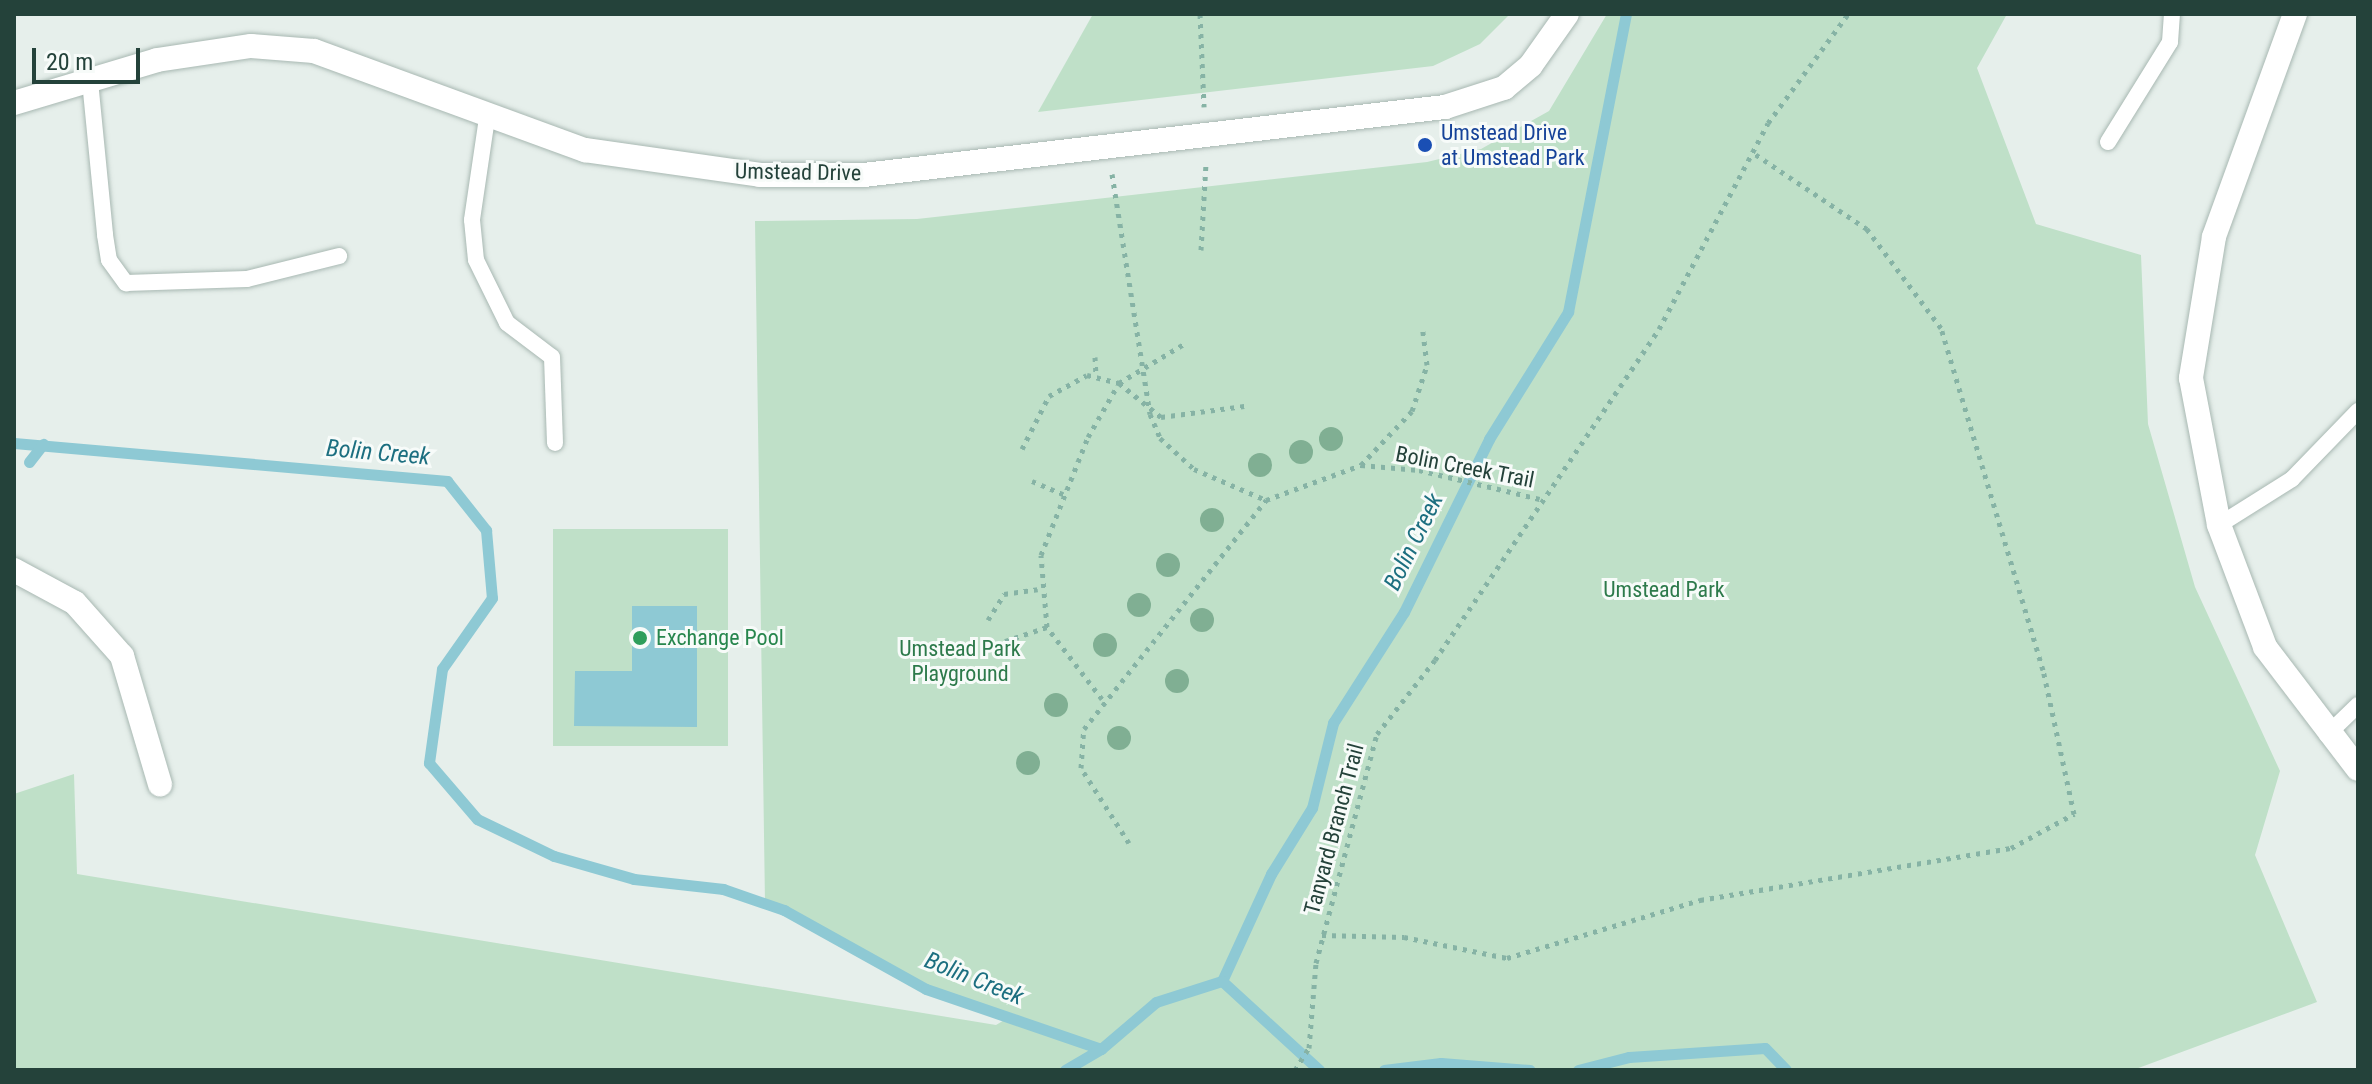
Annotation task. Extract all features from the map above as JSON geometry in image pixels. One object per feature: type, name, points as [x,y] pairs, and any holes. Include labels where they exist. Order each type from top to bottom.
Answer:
[{"type":"street","name":"Umstead Drive","points":[[14,103],[219,47],[314,51],[487,118],[585,150],[760,175],[975,167],[1478,99],[1531,65],[1567,14]]},
{"type":"street","points":[[2295,14],[2214,237],[2191,378],[2219,525],[2265,647],[2327,735],[2358,769]]},
{"type":"street","points":[[14,570],[75,603],[122,656],[160,784]]},
{"type":"lane","points":[[2108,142],[2170,42],[2172,14]]},
{"type":"lane","points":[[90,81],[109,260],[126,283],[247,279],[339,256]]},
{"type":"lane","points":[[487,118],[472,220],[476,260],[507,323],[552,357],[555,443]]},
{"type":"lane","points":[[2219,525],[2292,479],[2358,411]]},
{"type":"lane","points":[[2327,735],[2358,705]]},
{"type":"path","points":[[1200,14],[1204,120]]},
{"type":"path","name":"Bolin Creek Trail","points":[[1266,500],[1361,465],[1419,470],[1540,499],[1659,329],[1752,152],[1848,14]]},
{"type":"path","points":[[1322,935],[1404,937],[1507,958],[1700,900],[2011,848],[2074,814],[2043,670],[1941,328],[1867,229],[1752,152]]},
{"type":"path","points":[[1201,250],[1204,158]]},
{"type":"path","points":[[1107,169],[1119,190],[1150,414],[1160,438],[1194,469],[1266,500],[1102,699],[1084,729],[1081,768],[1129,843]]},
{"type":"path","points":[[1361,465],[1412,411],[1427,365],[1422,326]]},
{"type":"path","points":[[1102,699],[1047,627],[1038,589],[1041,555],[1063,494],[1119,383],[1184,344]]},
{"type":"path","points":[[1095,357],[1096,375]]},
{"type":"path","points":[[1022,449],[1055,389],[1096,375],[1119,383],[1150,414],[1244,406]]},
{"type":"path","points":[[1032,481],[1063,494]]},
{"type":"path","name":"Tanyard Branch Trail","points":[[1295,1070],[1309,1048],[1322,935],[1377,734],[1435,660],[1540,499]]},
{"type":"path","points":[[988,620],[1004,594],[1038,589]]},
{"type":"path","points":[[1005,641],[1047,627]]},
{"type":"green space","points":[[1093,14],[1510,14],[1480,44],[1433,66],[1038,112]]},
{"type":"green space","name":"Umstead Park","points":[[1607,14],[2007,14],[1977,68],[2036,224],[2141,255],[2148,424],[2195,587],[2280,771],[2255,855],[2317,1002],[2133,1070],[14,1070],[14,794],[74,774],[77,874],[996,1025],[1011,1016],[949,997],[765,903],[755,221],[917,219],[1427,162],[1481,149],[1549,111]]},
{"type":"green space","name":"Exchange Pool","points":[[553,529],[728,529],[728,746],[553,746]]},
{"type":"water","points":[[632,606],[697,606],[697,727],[574,726],[575,671],[632,671]]},
{"type":"waterway","name":"Bolin Creek","points":[[14,443],[447,481],[486,530],[492,598],[442,669],[429,763],[477,819],[554,856],[634,879],[723,889],[784,910],[926,989],[1101,1049],[1156,1002],[1222,981],[1271,874],[1312,808],[1333,723],[1404,612],[1489,439],[1568,312],[1626,14]]},
{"type":"waterway","points":[[29,462],[43,444]]},
{"type":"waterway","points":[[1222,981],[1319,1070]]},
{"type":"waterway","points":[[1578,1070],[1629,1057],[1765,1048],[1786,1070]]},
{"type":"waterway","points":[[1065,1070],[1101,1049]]},
{"type":"waterway","points":[[1384,1070],[1441,1063],[1530,1070]]},
{"type":"place","name":"Umstead Drive at Umstead Park","points":[[1425,145]]},
{"type":"place","name":"Exchange Pool","points":[[640,638]]},
{"type":"park label","name":"Umstead Park Playground","points":[[960,660]]}]
